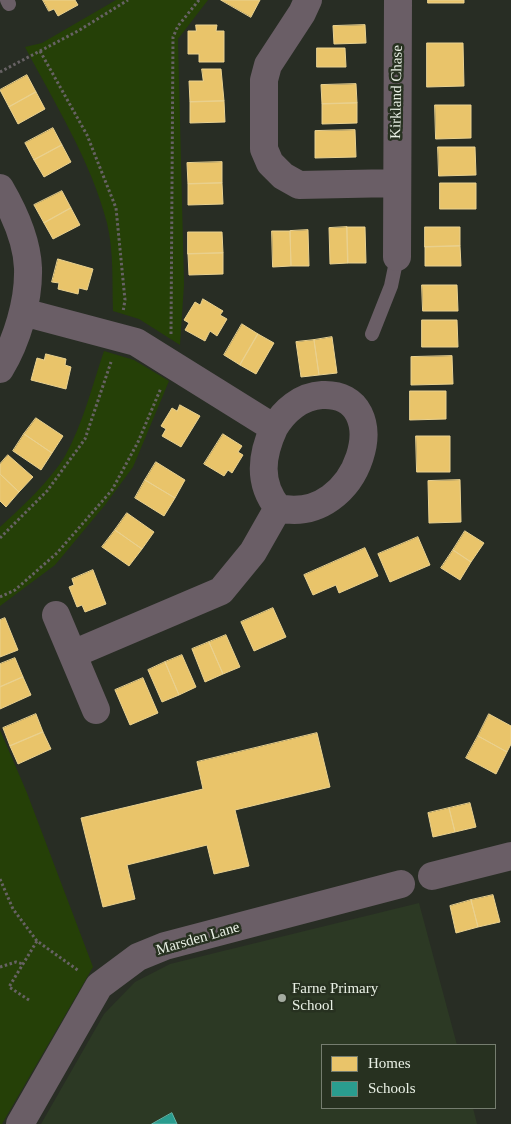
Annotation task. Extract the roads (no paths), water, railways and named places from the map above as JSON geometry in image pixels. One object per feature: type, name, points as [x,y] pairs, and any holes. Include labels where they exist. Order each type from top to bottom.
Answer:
[{"type":"street","points":[[308,0],[302,13],[268,65],[264,80],[264,148],[270,164],[283,176],[299,186],[396,184]]},
{"type":"street","name":"Kirkland Chase","points":[[397,257],[398,0]]},
{"type":"street","points":[[0,188],[23,240],[28,269],[23,312],[0,369]]},
{"type":"street","points":[[23,312],[136,342],[274,428]]},
{"type":"street","points":[[337,394],[350,401],[363,427],[364,442],[361,458],[351,478],[341,490],[327,501],[311,508],[292,511],[278,508],[269,496],[264,480],[265,448],[274,428],[282,416],[300,401],[319,395],[337,394]]},
{"type":"street","points":[[73,654],[221,591],[253,552],[278,508]]},
{"type":"street","points":[[56,615],[96,710]]},
{"type":"street","points":[[432,876],[511,856]]},
{"type":"street","name":"Marsden Lane","points":[[20,1124],[99,986],[138,957],[165,946],[401,884]]},
{"type":"lane","name":"Kirkland Chase","points":[[372,334],[391,286],[397,257]]},
{"type":"place","name":"Farne Primary School","points":[[282,998]]}]
